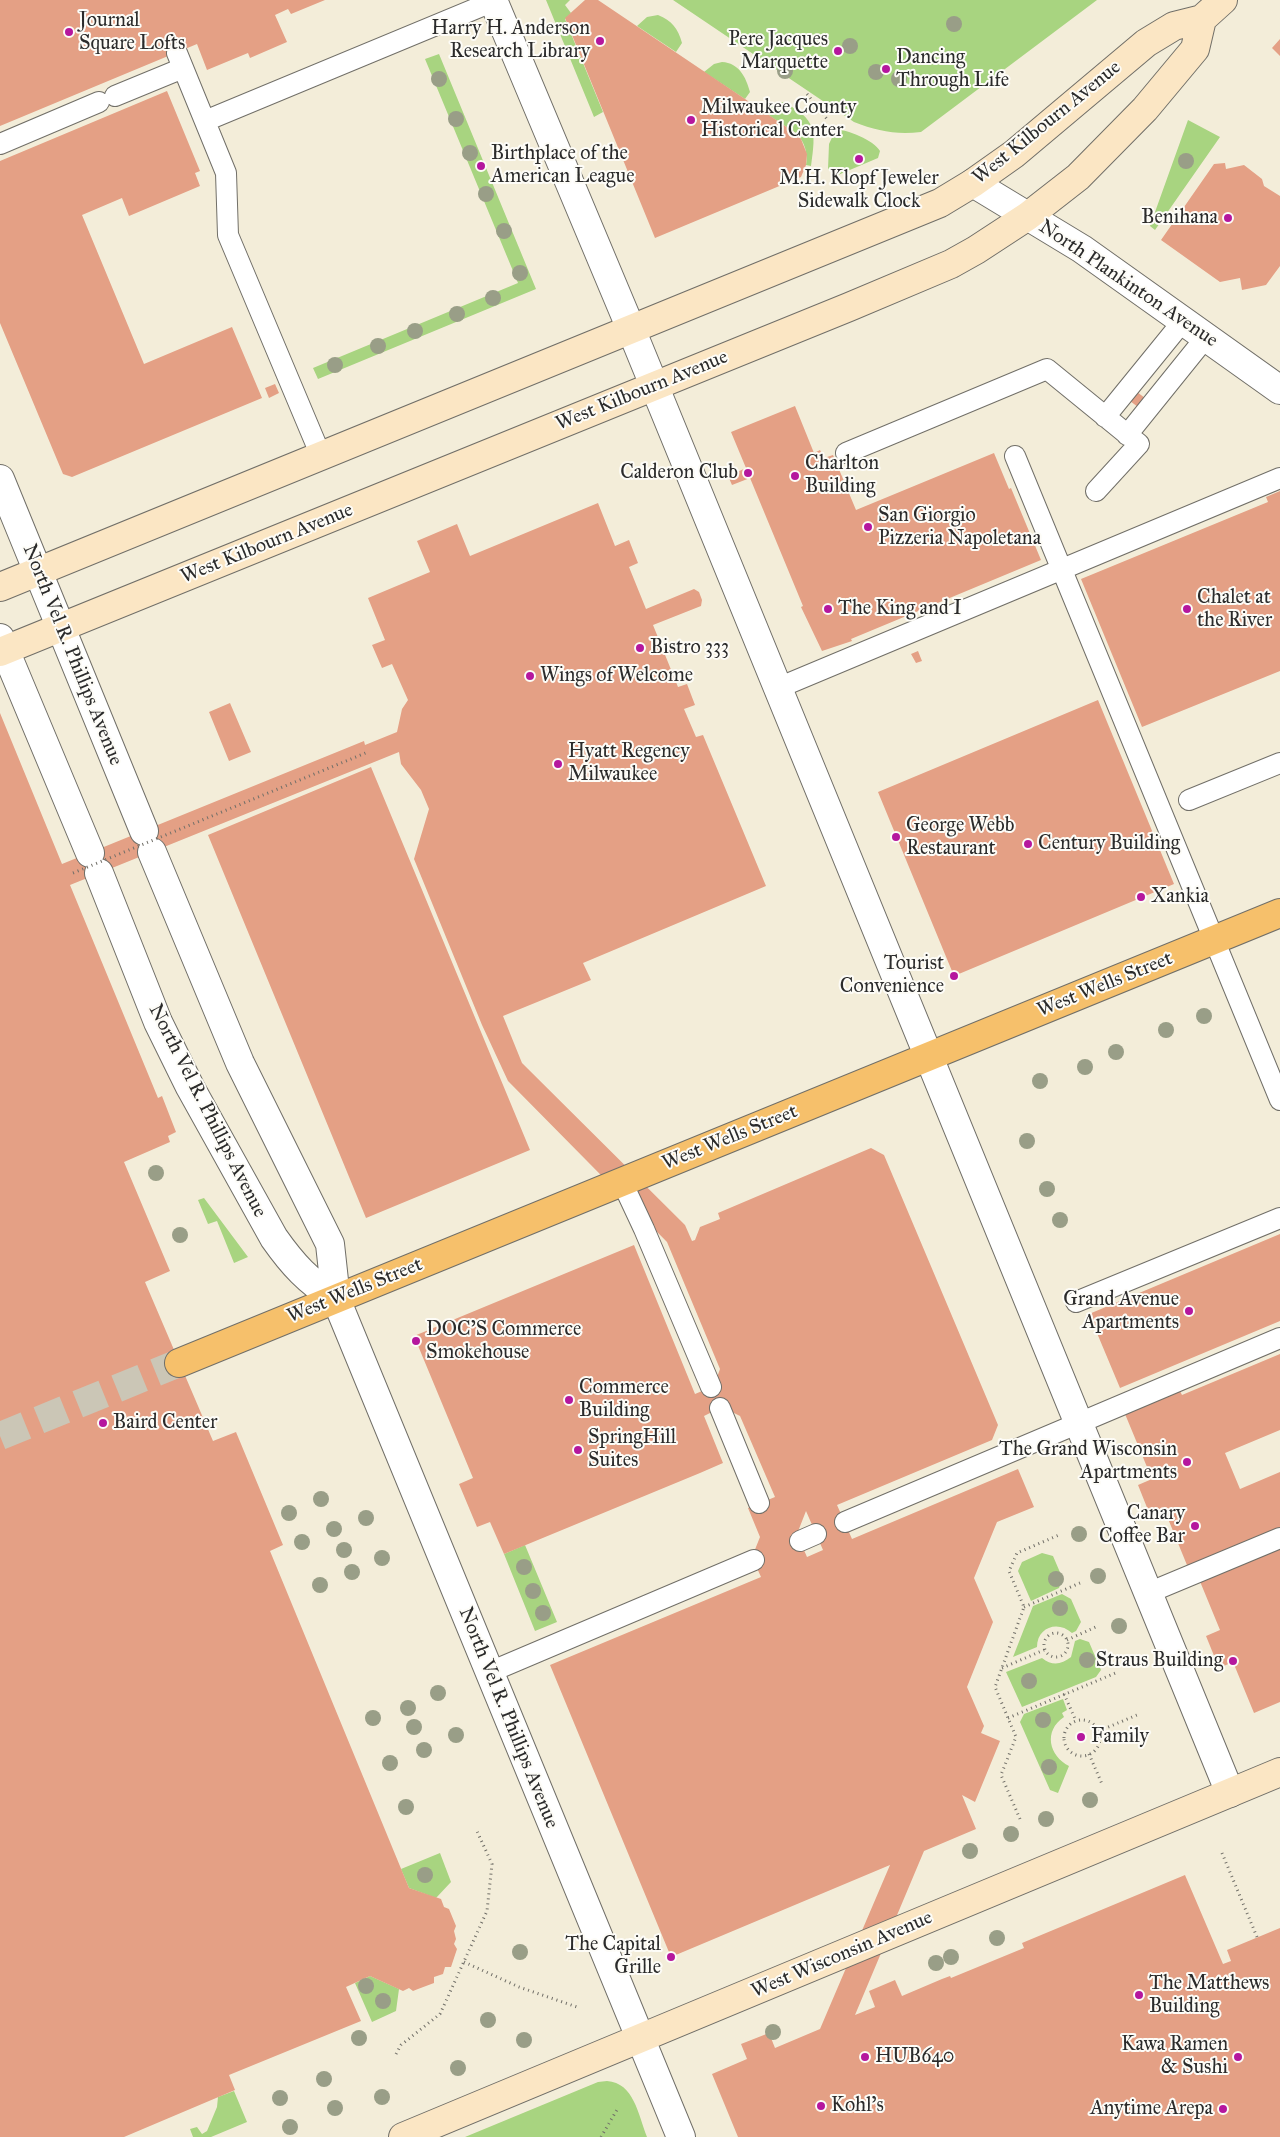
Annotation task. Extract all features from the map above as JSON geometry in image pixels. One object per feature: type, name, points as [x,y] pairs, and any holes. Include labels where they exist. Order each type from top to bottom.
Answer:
[{"type":"main road","name":"West Kilbourn Avenue","points":[[0,587],[940,203],[974,183],[1014,154],[1146,43],[1174,26],[1202,19],[1223,0]]},
{"type":"main road","name":"West Kilbourn Avenue","points":[[2,647],[60,628],[951,264],[993,240],[1028,216],[1078,177],[1103,154],[1145,109],[1195,49],[1202,19]]},
{"type":"main road","name":"West Wells Street","points":[[179,1363],[1280,913]]},
{"type":"main road","name":"West Wisconsin Avenue","points":[[403,2137],[1280,1772]]},
{"type":"street","points":[[494,0],[631,329],[1230,1793]]},
{"type":"street","name":"North Plankinton Avenue","points":[[974,183],[1082,249],[1280,390]]},
{"type":"street","name":"North Vel R. Phillips Avenue","points":[[0,478],[240,1063],[330,1244],[336,1299],[681,2137]]},
{"type":"street","name":"North Vel R. Phillips Avenue","points":[[2,647],[88,866],[158,1022],[190,1087],[264,1221],[287,1257],[311,1282],[336,1299]]},
{"type":"lane","points":[[205,121],[494,0]]},
{"type":"lane","points":[[0,144],[107,99],[180,60],[226,173],[228,235],[321,456]]},
{"type":"lane","points":[[1105,417],[1183,321]]},
{"type":"lane","points":[[1127,435],[1206,337]]},
{"type":"lane","points":[[846,454],[1047,369],[1139,444],[1096,491]]},
{"type":"lane","points":[[1015,456],[1280,1100]]},
{"type":"lane","points":[[778,688],[1280,478]]},
{"type":"lane","points":[[1189,800],[1280,763]]},
{"type":"lane","points":[[622,1182],[644,1229],[710,1387]]},
{"type":"lane","points":[[1076,1302],[1280,1218]]},
{"type":"lane","points":[[845,1522],[1280,1338]]},
{"type":"lane","points":[[720,1408],[759,1503]]},
{"type":"lane","points":[[1148,1593],[1280,1538]]},
{"type":"lane","points":[[490,1672],[754,1560]]},
{"type":"path","points":[[807,94],[827,119]]},
{"type":"path","points":[[88,866],[368,752]]},
{"type":"path","points":[[1020,1819],[1001,1775],[1016,1737],[995,1687],[1024,1607],[1009,1571],[1017,1553],[1059,1535]]},
{"type":"path","points":[[1024,1607],[1080,1583]]},
{"type":"path","points":[[1067,1640],[1098,1626]]},
{"type":"path","points":[[1051,1633],[1061,1634],[1067,1640],[1068,1647],[1062,1655],[1053,1657],[1044,1650],[1044,1641],[1051,1633]]},
{"type":"path","points":[[1001,1668],[1044,1650]]},
{"type":"path","points":[[1008,1718],[1118,1672]]},
{"type":"path","points":[[1064,1694],[1076,1721]]},
{"type":"path","points":[[1100,1732],[1137,1715]]},
{"type":"path","points":[[1076,1721],[1090,1721],[1100,1732],[1098,1747],[1089,1754],[1076,1755],[1068,1750],[1064,1742],[1066,1729],[1076,1721]]},
{"type":"path","points":[[1089,1754],[1102,1784]]},
{"type":"path","points":[[396,2054],[401,2045],[440,2014],[487,1911],[492,1864],[476,1829]]},
{"type":"path","points":[[1222,1853],[1257,1937]]},
{"type":"path","points":[[464,1962],[519,1987],[577,2007]]},
{"type":"path","points":[[601,2137],[618,2108]]},
{"type":"green space","points":[[546,0],[570,0],[565,5],[571,13],[565,19],[603,112],[594,117]]},
{"type":"green space","points":[[673,0],[1097,0],[921,132],[895,133],[854,122]]},
{"type":"green space","points":[[658,15],[671,23],[679,33],[682,43],[676,52],[637,26],[647,17]]},
{"type":"green space","points":[[439,54],[536,289],[318,379],[313,368],[518,283],[425,59]]},
{"type":"green space","points":[[722,62],[733,65],[744,76],[750,92],[745,99],[704,72],[714,64]]},
{"type":"green space","points":[[783,102],[802,114],[812,127],[814,144],[811,166],[806,165],[805,149],[797,134],[761,110],[775,103]]},
{"type":"green space","points":[[1188,120],[1220,137],[1155,230],[1150,226]]},
{"type":"green space","points":[[836,129],[847,131],[872,143],[880,151],[878,158],[838,175],[828,169],[829,144]]},
{"type":"green space","points":[[204,1198],[248,1257],[234,1263],[217,1221],[208,1224],[198,1200]]},
{"type":"green space","points":[[525,1545],[557,1622],[535,1631],[504,1554]]},
{"type":"green space","points":[[1042,1553],[1053,1556],[1062,1577],[1059,1588],[1031,1601],[1018,1571],[1022,1562]]},
{"type":"green space","points":[[1062,1594],[1071,1599],[1081,1622],[1076,1631],[1072,1633],[1055,1626],[1044,1630],[1040,1635],[1037,1647],[1013,1657],[1033,1606]]},
{"type":"green space","points":[[1080,1639],[1089,1642],[1101,1670],[1096,1677],[1022,1707],[1006,1672],[1042,1658],[1056,1664],[1064,1662],[1071,1657],[1075,1641]]},
{"type":"green space","points":[[1063,1699],[1067,1710],[1062,1713],[1064,1717],[1057,1723],[1051,1736],[1053,1750],[1062,1762],[1069,1766],[1058,1793],[1050,1790],[1020,1722],[1024,1714]]},
{"type":"green space","points":[[440,1853],[451,1882],[436,1898],[409,1888],[401,1869]]},
{"type":"green space","points":[[370,1976],[399,1989],[396,2011],[372,2022],[355,1983]]},
{"type":"green space","points":[[607,2081],[623,2087],[634,2101],[647,2137],[465,2137],[598,2082]]},
{"type":"green space","points":[[234,2091],[247,2122],[211,2137],[193,2137],[190,2129],[197,2127],[202,2134],[207,2131],[217,2107],[218,2097]]},
{"type":"pier","points":[[1262,0],[1280,0],[1280,19],[1278,18]]},
{"type":"building","name":"Journal Square Lofts","points":[[0,0],[325,0],[291,14],[288,9],[275,15],[287,42],[250,58],[248,53],[207,70],[197,44],[0,126]]},
{"type":"building","name":"Milwaukee County Historical Center","points":[[585,0],[598,0],[797,134],[807,154],[806,165],[801,177],[655,238],[565,18]]},
{"type":"building","points":[[1280,39],[1280,56],[1272,48]]},
{"type":"building","points":[[167,91],[200,171],[195,173],[200,186],[129,216],[122,198],[82,215],[144,364],[232,327],[262,398],[72,477],[63,474],[0,323],[0,161]]},
{"type":"building","name":"Benihana","points":[[1225,163],[1226,169],[1244,165],[1262,179],[1264,186],[1280,196],[1280,266],[1266,285],[1242,290],[1240,278],[1220,282],[1161,240],[1214,164]]},
{"type":"building","points":[[275,384],[279,393],[269,398],[265,388]]},
{"type":"building","points":[[1137,392],[1145,398],[1138,407],[1130,401]]},
{"type":"building","points":[[795,406],[814,453],[820,450],[824,458],[833,455],[856,510],[994,453],[1041,560],[851,639],[852,641],[822,651],[801,607],[803,606],[750,478],[732,485],[728,476],[746,468],[731,432]]},
{"type":"building","name":"Chalet at the River","points":[[1280,491],[1280,671],[1142,727],[1081,579],[1268,502],[1266,497]]},
{"type":"building","points":[[598,503],[615,546],[629,540],[638,563],[629,567],[646,609],[694,589],[699,592],[702,600],[701,606],[653,625],[678,687],[687,684],[695,705],[684,709],[696,737],[703,735],[766,886],[583,963],[591,980],[503,1016],[522,1063],[685,1225],[692,1241],[695,1240],[700,1227],[720,1219],[718,1213],[871,1148],[884,1155],[998,1425],[992,1440],[837,1505],[852,1539],[1018,1469],[1034,1507],[997,1522],[974,1578],[993,1622],[967,1687],[984,1726],[981,1733],[1000,1741],[975,1802],[962,1795],[976,1829],[924,1851],[855,2015],[875,2007],[869,1991],[895,1980],[902,1996],[1024,1948],[1022,1943],[1185,1875],[1223,1964],[1231,1961],[1227,1950],[1280,1928],[1280,2137],[738,2137],[712,2074],[747,2059],[741,2044],[769,2033],[775,2048],[820,2029],[890,1865],[671,1957],[550,1665],[761,1577],[752,1557],[760,1537],[748,1508],[775,1497],[740,1416],[722,1407],[704,1416],[723,1463],[700,1473],[504,1554],[490,1522],[477,1527],[459,1484],[473,1478],[414,1336],[634,1245],[695,1394],[714,1386],[720,1369],[667,1242],[508,1081],[482,1025],[414,859],[429,809],[421,790],[401,764],[399,752],[70,885],[158,1098],[162,1096],[176,1132],[168,1136],[170,1142],[124,1162],[170,1271],[145,1282],[213,1441],[236,1432],[283,1545],[270,1551],[409,1888],[441,1899],[444,1907],[449,1909],[456,1926],[454,1944],[457,1949],[451,1967],[445,1967],[443,1974],[434,1977],[434,1983],[413,1991],[409,1988],[403,1991],[370,1976],[346,1987],[361,2021],[229,2075],[235,2090],[124,2137],[0,2137],[0,713],[62,864],[364,741],[365,745],[397,732],[402,709],[408,700],[392,664],[382,668],[372,645],[385,640],[368,598],[430,572],[417,541],[457,524],[470,556]],"holes":[[[806,1511],[823,1550],[807,1557],[797,1534]]]},
{"type":"building","points":[[918,651],[922,661],[916,663],[911,654]]},
{"type":"building","name":"Century Building","points":[[1098,700],[1174,884],[954,976],[878,792]]},
{"type":"building","points":[[230,703],[251,752],[229,761],[209,712]]},
{"type":"building","points":[[371,767],[530,1150],[366,1218],[208,835]]},
{"type":"building","name":"Grand Avenue Apartments","points":[[1280,1234],[1280,1321],[1120,1388],[1089,1314]]},
{"type":"building","name":"The Grand Wisconsin Apartments","points":[[1280,1354],[1280,1430],[1225,1453],[1240,1489],[1280,1472],[1280,1532],[1189,1570],[1164,1509],[1150,1515],[1138,1485],[1152,1479],[1125,1414],[1180,1391],[1182,1395]]},
{"type":"building","points":[[1280,1545],[1280,1702],[1254,1713],[1233,1662],[1219,1668],[1206,1636],[1220,1630],[1199,1579]]},
{"type":"tunnel","points":[[0,1436],[179,1363]]},
{"type":"place","name":"Journal Square Lofts","points":[[69,32]]},
{"type":"place","name":"Harry H. Anderson Research Library","points":[[600,41]]},
{"type":"place","name":"Pere Jacques Marquette","points":[[838,51]]},
{"type":"place","name":"Dancing Through Life","points":[[886,69]]},
{"type":"place","name":"Milwaukee County Historical Center","points":[[691,120]]},
{"type":"place","name":"M.H. Klopf Jeweler Sidewalk Clock","points":[[859,159]]},
{"type":"place","name":"Birthplace of the American League","points":[[481,166]]},
{"type":"place","name":"Benihana","points":[[1228,218]]},
{"type":"place","name":"Calderon Club","points":[[748,473]]},
{"type":"place","name":"Charlton Building","points":[[795,476]]},
{"type":"place","name":"San Giorgio Pizzeria Napoletana","points":[[868,527]]},
{"type":"place","name":"The King and I","points":[[828,609]]},
{"type":"place","name":"Chalet at the River","points":[[1187,609]]},
{"type":"place","name":"Bistro 333","points":[[640,648]]},
{"type":"place","name":"Wings of Welcome","points":[[530,676]]},
{"type":"place","name":"Hyatt Regency Milwaukee","points":[[558,764]]},
{"type":"place","name":"George Webb Restaurant","points":[[896,837]]},
{"type":"place","name":"Century Building","points":[[1028,844]]},
{"type":"place","name":"Xankia","points":[[1141,897]]},
{"type":"place","name":"Tourist Convenience","points":[[954,976]]},
{"type":"place","name":"Grand Avenue Apartments","points":[[1189,1311]]},
{"type":"place","name":"DOC’S Commerce Smokehouse","points":[[416,1341]]},
{"type":"place","name":"Commerce Building","points":[[569,1400]]},
{"type":"place","name":"Baird Center","points":[[103,1423]]},
{"type":"place","name":"SpringHill Suites","points":[[578,1450]]},
{"type":"place","name":"The Grand Wisconsin Apartments","points":[[1187,1462]]},
{"type":"place","name":"Canary Coffee Bar","points":[[1195,1526]]},
{"type":"place","name":"Straus Building","points":[[1233,1661]]},
{"type":"place","name":"Family","points":[[1081,1737]]},
{"type":"place","name":"The Capital Grille","points":[[671,1957]]},
{"type":"place","name":"The Matthews Building","points":[[1139,1995]]},
{"type":"place","name":"HUB640","points":[[865,2057]]},
{"type":"place","name":"Kawa Ramen & Sushi","points":[[1238,2057]]},
{"type":"place","name":"Kohl's","points":[[821,2106]]},
{"type":"place","name":"Anytime Arepa","points":[[1223,2109]]}]
